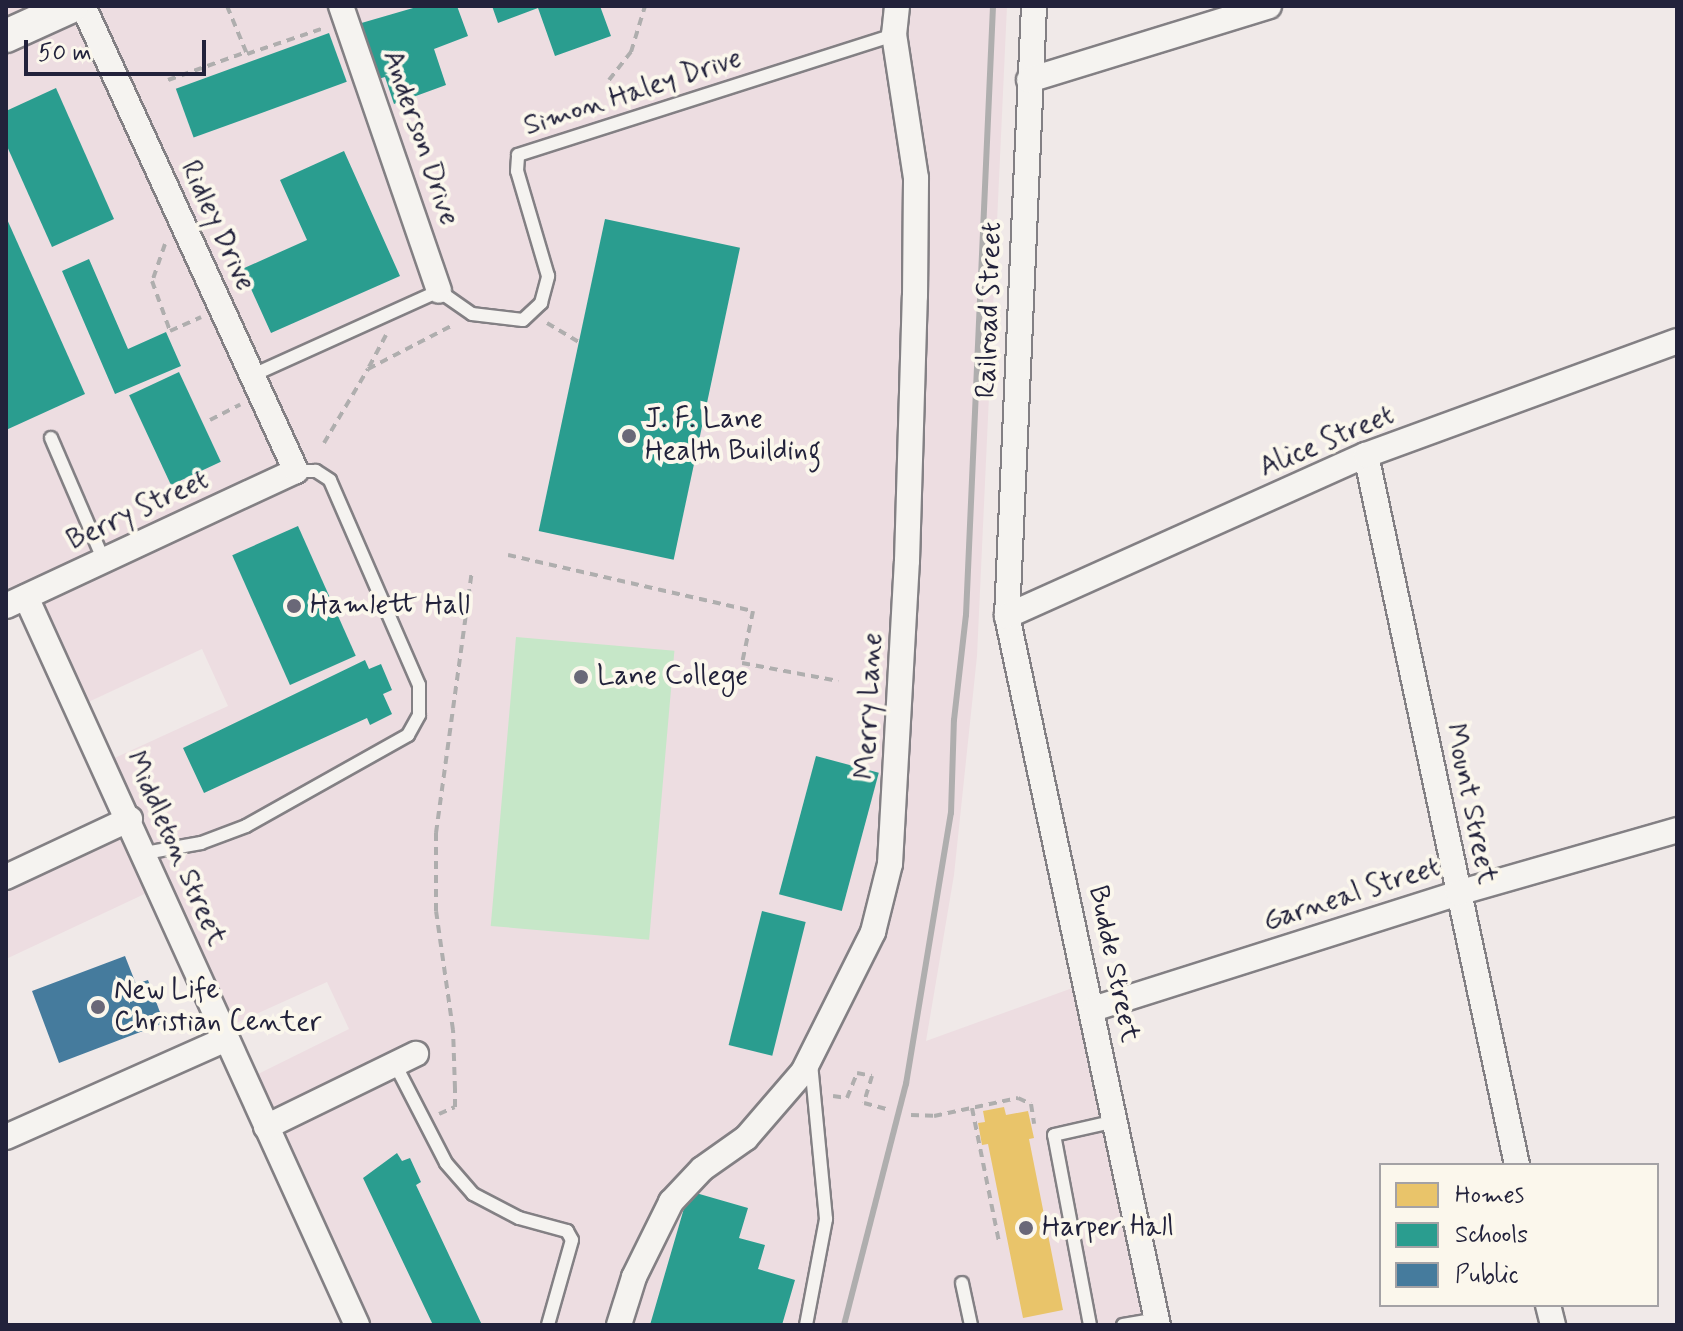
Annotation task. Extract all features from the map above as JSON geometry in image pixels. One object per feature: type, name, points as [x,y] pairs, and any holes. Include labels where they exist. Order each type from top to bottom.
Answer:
[{"type":"street","points":[[9,28],[72,6]]},
{"type":"street","name":"Ridley Drive","points":[[83,6],[296,471]]},
{"type":"street","name":"Merry Lane","points":[[619,1325],[634,1277],[671,1202],[702,1169],[746,1138],[810,1059],[873,932],[890,864],[907,561],[916,192],[894,35],[897,6]]},
{"type":"street","name":"Railroad Street","points":[[1007,616],[1034,6]]},
{"type":"street","points":[[1029,80],[1269,6]]},
{"type":"street","name":"Anderson Drive","points":[[340,14],[439,291]]},
{"type":"street","name":"Alice Street","points":[[1007,616],[1366,455],[1677,341]]},
{"type":"street","name":"Mount Street","points":[[1366,455],[1517,1163]]},
{"type":"street","name":"Berry Street","points":[[16,601],[296,471]]},
{"type":"street","name":"Middleton Street","points":[[16,601],[130,819],[226,1039],[357,1325]]},
{"type":"street","name":"Budde Street","points":[[1007,616],[1093,1009],[1157,1322]]},
{"type":"street","points":[[6,877],[130,819]]},
{"type":"street","name":"Garneal Street","points":[[1093,1009],[1458,893],[1677,830]]},
{"type":"street","points":[[6,1137],[226,1039]]},
{"type":"street","points":[[266,1127],[405,1059]]},
{"type":"lane","name":"Simon Haley Drive","points":[[535,311],[548,276],[546,259],[517,171],[518,155],[894,35]]},
{"type":"lane","points":[[253,375],[439,291],[472,314],[512,322],[535,311]]},
{"type":"lane","points":[[51,438],[103,559]]},
{"type":"lane","points":[[145,853],[201,843],[246,826],[408,735],[419,715],[419,685],[330,480],[316,471],[296,471]]},
{"type":"lane","points":[[405,1059],[446,1163],[473,1194],[519,1218],[567,1231],[572,1240],[548,1325]]},
{"type":"lane","points":[[806,1325],[826,1219],[810,1059]]},
{"type":"lane","points":[[1090,1325],[1054,1135],[1116,1121]]},
{"type":"lane","points":[[962,1283],[971,1325]]},
{"type":"lane","points":[[1123,1325],[1157,1322]]},
{"type":"path","points":[[227,6],[250,61]]},
{"type":"path","points":[[609,80],[631,52],[645,6]]},
{"type":"path","points":[[168,80],[247,53],[340,14]]},
{"type":"path","points":[[170,230],[152,281],[170,331],[208,314]]},
{"type":"path","points":[[535,311],[560,335],[579,342]]},
{"type":"path","points":[[368,369],[451,326]]},
{"type":"path","points":[[324,443],[389,329]]},
{"type":"path","points":[[210,420],[248,400]]},
{"type":"path","points":[[508,555],[753,611],[742,663],[838,681]]},
{"type":"path","points":[[434,1117],[455,1107],[453,1030],[436,911],[436,833],[472,571]]},
{"type":"path","points":[[845,1098],[857,1073],[872,1076],[864,1103],[887,1109]]},
{"type":"path","points":[[911,1115],[1025,1099],[1034,1124]]},
{"type":"path","points":[[972,1108],[999,1242]]},
{"type":"shaded area","name":"Lane College","points":[[6,6],[1007,6],[977,656],[954,875],[926,1041],[1078,986],[1145,1325],[364,1325],[252,1077],[349,1029],[327,982],[225,1028],[153,890],[6,959],[6,883],[137,822],[108,761],[228,706],[202,649],[82,705],[28,589],[6,599]]},
{"type":"green space","points":[[516,637],[674,651],[649,940],[491,926]]},
{"type":"building: Homes","name":"Harper Hall","points":[[1004,1107],[1006,1115],[1028,1111],[1034,1138],[1029,1139],[1063,1310],[1023,1318],[988,1144],[982,1145],[978,1123],[985,1122],[983,1111]]},
{"type":"building: Schools","points":[[420,6],[457,6],[468,36],[434,49],[446,85],[394,104],[385,77],[378,79],[358,24]]},
{"type":"building: Schools","points":[[492,6],[600,6],[611,36],[555,56],[538,8],[498,23]]},
{"type":"building: Schools","points":[[329,33],[347,82],[194,138],[176,89]]},
{"type":"building: Schools","points":[[56,88],[114,219],[52,247],[6,144],[6,111]]},
{"type":"building: Schools","points":[[344,151],[400,276],[271,333],[242,269],[307,240],[280,180]]},
{"type":"building: Schools","points":[[6,217],[85,394],[6,430]]},
{"type":"building: Schools","name":"J. F. Lane Health Building","points":[[605,219],[740,248],[674,560],[539,531]]},
{"type":"building: Schools","points":[[89,259],[128,349],[166,332],[181,366],[115,394],[62,271]]},
{"type":"building: Schools","points":[[179,372],[221,462],[171,485],[129,395]]},
{"type":"building: Schools","name":"Hamlett Hall","points":[[298,526],[356,656],[290,685],[232,555]]},
{"type":"building: Schools","points":[[365,660],[369,669],[381,664],[392,690],[383,694],[392,714],[370,725],[367,718],[204,793],[183,748]]},
{"type":"building: Schools","points":[[816,756],[879,773],[842,911],[779,894]]},
{"type":"building: Schools","points":[[762,911],[806,922],[772,1056],[729,1045]]},
{"type":"building: Schools","points":[[397,1153],[402,1161],[410,1158],[421,1182],[416,1185],[482,1325],[433,1325],[363,1178]]},
{"type":"building: Schools","points":[[689,1191],[748,1208],[739,1238],[765,1245],[758,1269],[795,1280],[782,1325],[650,1325]]},
{"type":"building: Public","name":"New Life Christian Center","points":[[125,956],[136,984],[148,980],[164,1023],[59,1063],[32,991]]},
{"type":"railway","points":[[844,1325],[906,1084],[951,813],[954,720],[966,615],[993,6]]},
{"type":"place","name":"J. F. Lane Health Building","points":[[629,436]]},
{"type":"place","name":"Hamlett Hall","points":[[294,606]]},
{"type":"place","name":"Lane College","points":[[581,677]]},
{"type":"place","name":"New Life Christian Center","points":[[98,1007]]},
{"type":"place","name":"Harper Hall","points":[[1026,1228]]}]
